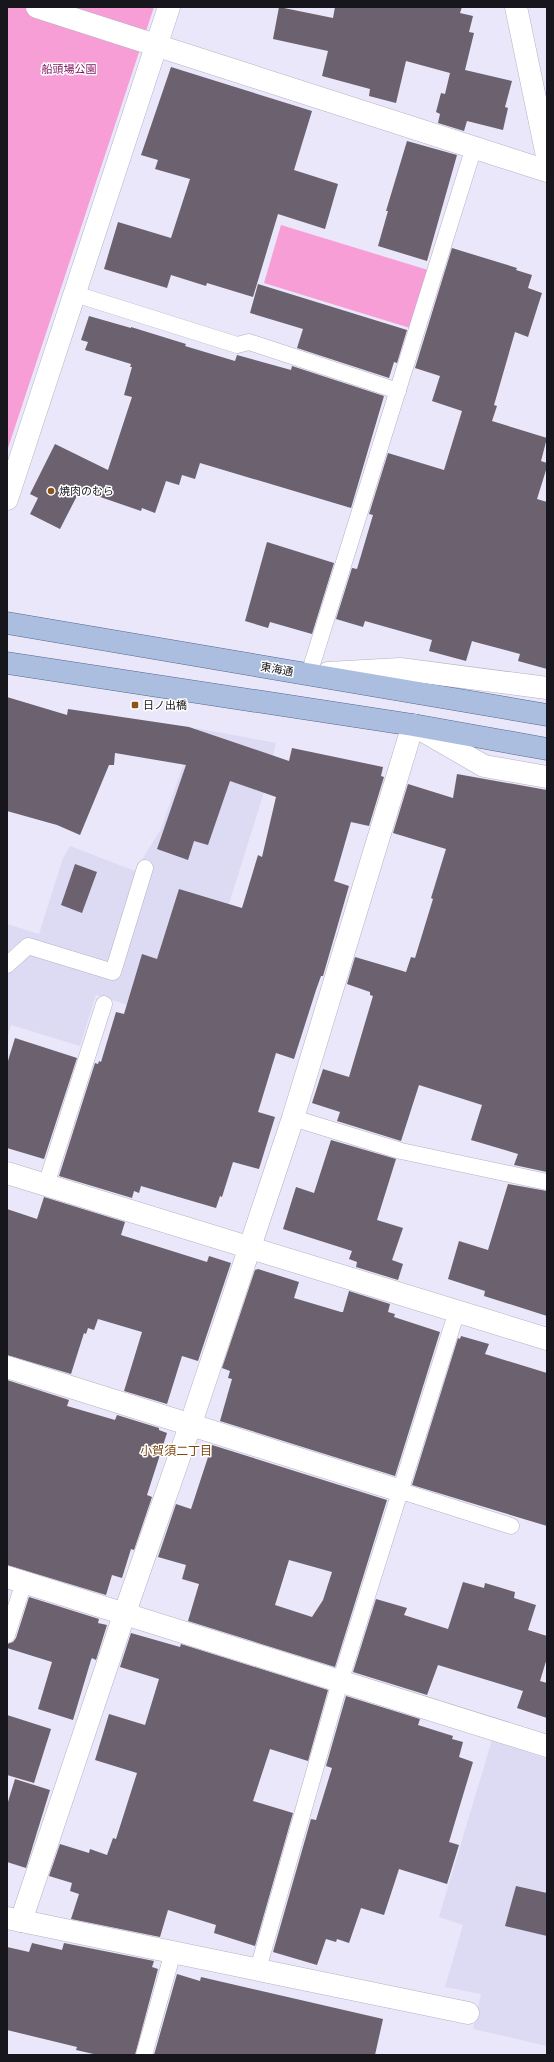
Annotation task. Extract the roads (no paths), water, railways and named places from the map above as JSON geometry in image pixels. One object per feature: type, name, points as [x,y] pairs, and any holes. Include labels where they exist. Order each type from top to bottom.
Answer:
[{"type":"main road","name":"東海通","points":[[7,623],[547,715]]},
{"type":"main road","points":[[7,663],[413,725],[547,749]]},
{"type":"street","points":[[37,7],[157,44],[547,171]]},
{"type":"street","points":[[7,499],[169,7]]},
{"type":"street","points":[[516,7],[547,156]]},
{"type":"street","points":[[309,674],[400,669],[547,688]]},
{"type":"street","points":[[468,2013],[14,1920],[124,1615],[250,1248],[293,1118],[413,725],[484,766],[547,777]]},
{"type":"street","points":[[7,1174],[547,1339]]},
{"type":"street","points":[[7,1367],[190,1426],[401,1491]]},
{"type":"street","points":[[15,1580],[547,1746]]},
{"type":"lane","points":[[309,674],[474,147]]},
{"type":"lane","points":[[75,294],[237,345],[249,342],[398,390]]},
{"type":"lane","points":[[7,965],[28,946],[113,972],[145,868]]},
{"type":"lane","points":[[46,1185],[104,1004]]},
{"type":"lane","points":[[293,1118],[401,1151],[547,1182]]},
{"type":"lane","points":[[258,1969],[340,1682],[457,1311]]},
{"type":"lane","points":[[401,1491],[511,1526]]},
{"type":"lane","points":[[7,1635],[15,1580]]},
{"type":"lane","points":[[144,2055],[173,1952]]},
{"type":"place","name":"焼肉のむら","points":[[51,491]]},
{"type":"place","name":"日ノ出橋","points":[[135,705]]},
{"type":"district","name":"小賀須二丁目","points":[[176,1451]]},
{"type":"park label","name":"船頭場公園","points":[[69,69]]}]
